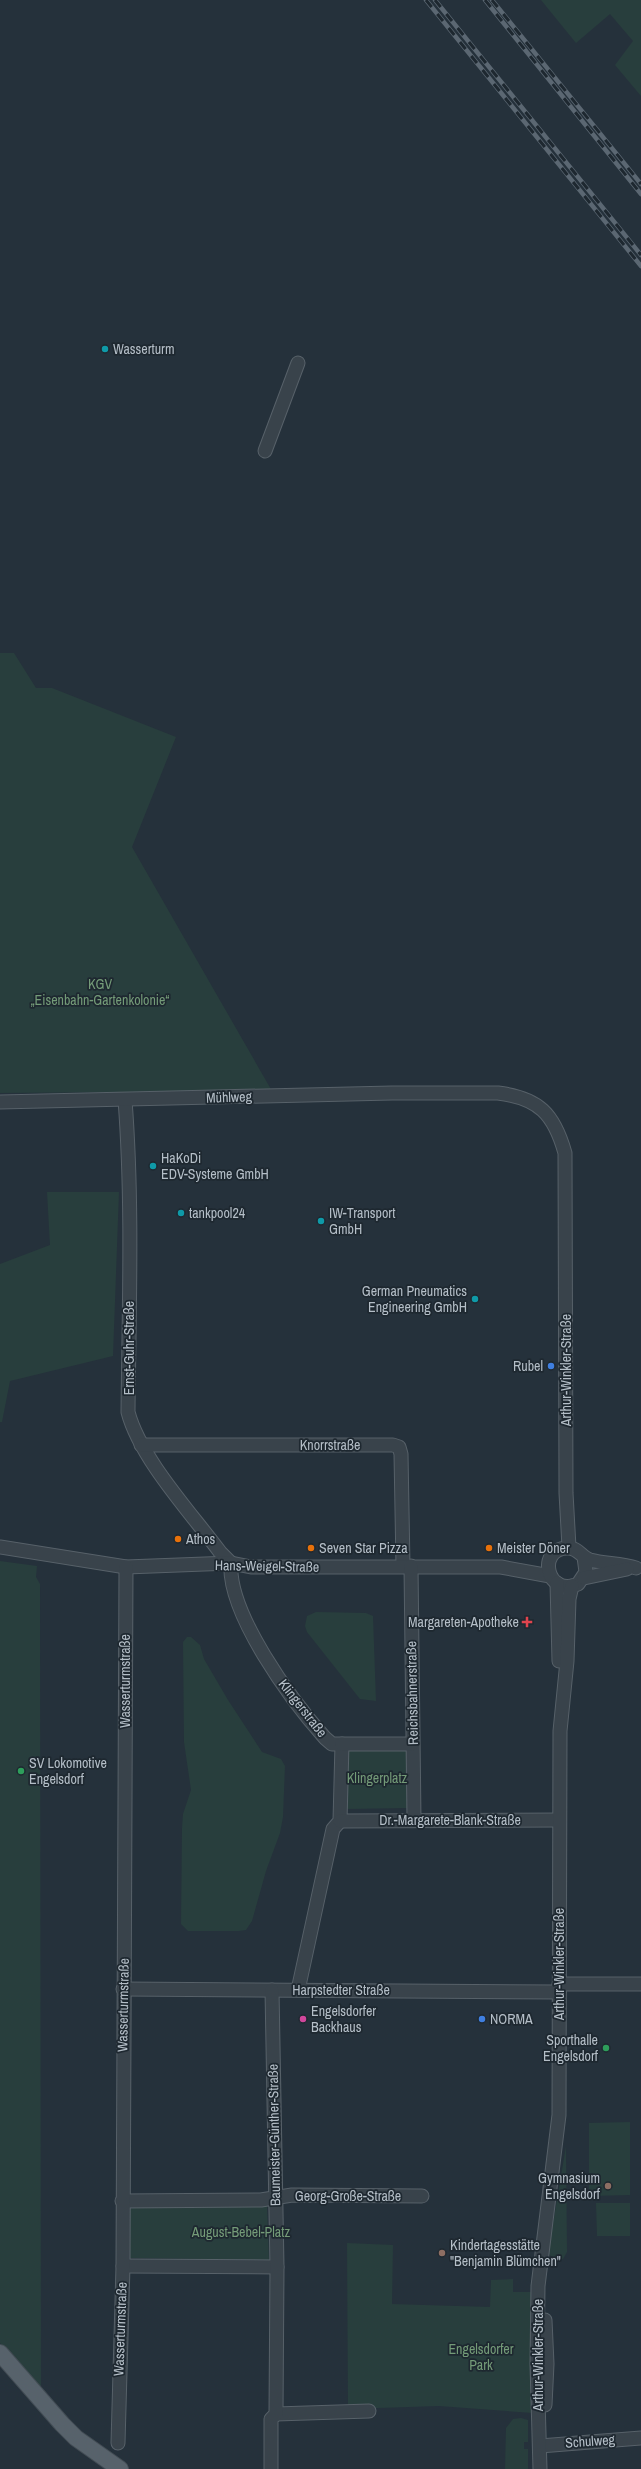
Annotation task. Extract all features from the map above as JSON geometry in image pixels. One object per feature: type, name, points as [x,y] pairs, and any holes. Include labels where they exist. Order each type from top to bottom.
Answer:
[{"type":"main road","points":[[0,2353],[76,2438],[120,2469]]},
{"type":"street","points":[[265,451],[298,363]]},
{"type":"street","name":"Mühlweg","points":[[0,1102],[321,1094],[459,1093],[516,1095],[532,1102],[548,1114],[559,1129],[565,1153],[566,1193]]},
{"type":"street","name":"Ernst-Guhr-Straße","points":[[125,1100],[127,1130],[128,1412],[133,1429],[141,1445],[220,1552],[231,1563]]},
{"type":"street","name":"Arthur-Winkler-Straße","points":[[566,1193],[566,1493],[569,1547]]},
{"type":"street","name":"Knorrstraße","points":[[141,1445],[393,1445],[399,1447],[401,1454],[407,1566]]},
{"type":"street","name":"Hans-Weigel-Straße","points":[[0,1546],[126,1567],[231,1563],[251,1567],[511,1567],[545,1560],[551,1556]]},
{"type":"street","points":[[584,1578],[587,1566],[584,1557],[579,1551],[569,1547],[559,1550],[551,1556],[548,1566],[554,1579],[572,1586],[584,1578],[638,1568]]},
{"type":"street","points":[[584,1557],[638,1568]]},
{"type":"street","name":"Klingerstraße","points":[[231,1563],[236,1596],[254,1636],[280,1680],[325,1738],[332,1744],[342,1744],[340,1821],[333,1829],[298,1990]]},
{"type":"street","name":"Reichsbahnerstraße","points":[[407,1566],[414,1820]]},
{"type":"street","name":"Wasserturmstraße","points":[[118,2443],[122,2266],[126,1567]]},
{"type":"street","name":"Hans-Weigel-Straße","points":[[511,1567],[554,1579]]},
{"type":"street","name":"Arthur-Winkler-Straße","points":[[540,2469],[537,2364],[541,2265],[559,2115],[559,1820],[561,1710],[554,1579]]},
{"type":"street","name":"Arthur-Winkler-Straße","points":[[561,1710],[567,1661],[569,1599],[572,1586]]},
{"type":"street","points":[[342,1744],[412,1744]]},
{"type":"street","name":"Dr.-Margarete-Blank-Straße","points":[[340,1821],[559,1820]]},
{"type":"street","name":"Harpstedter Straße","points":[[124,1989],[298,1990],[559,1988],[641,1984]]},
{"type":"street","name":"Baumeister-Günther-Straße","points":[[271,2469],[271,2419],[276,2414],[277,2267],[272,1990]]},
{"type":"street","name":"Georg-Große-Straße","points":[[275,2197],[292,2195],[422,2196]]},
{"type":"street","points":[[122,2201],[261,2200],[275,2197]]},
{"type":"street","points":[[122,2266],[277,2267]]},
{"type":"street","points":[[276,2414],[369,2411]]},
{"type":"street","name":"Schulweg","points":[[540,2446],[641,2438]]},
{"type":"green space","points":[[541,0],[641,0],[641,96],[615,65],[633,41],[610,14],[576,43]]},
{"type":"green space","name":"KGV „Eisenbahn-Gartenkolonie“","points":[[0,653],[14,653],[36,688],[52,688],[176,737],[132,847],[272,1091],[0,1093]]},
{"type":"green space","points":[[47,1192],[119,1192],[113,1356],[10,1381],[2,1422],[0,1422],[0,1264],[50,1245]]},
{"type":"green space","points":[[0,1561],[37,1566],[36,1577],[40,1584],[41,2390],[0,2343]]},
{"type":"green space","points":[[316,1612],[366,1613],[373,1616],[376,1701],[360,1699],[307,1632],[305,1626],[307,1616]]},
{"type":"green space","points":[[187,1637],[191,1637],[200,1645],[204,1659],[228,1700],[262,1752],[281,1759],[285,1766],[283,1817],[280,1833],[266,1871],[252,1921],[246,1930],[188,1931],[181,1924],[183,1814],[191,1790],[184,1742],[183,1642]]},
{"type":"green space","name":"Klingerplatz","points":[[406,1747],[407,1808],[347,1809],[346,1748]]},
{"type":"green space","points":[[630,2122],[630,2195],[589,2196],[589,2123]]},
{"type":"green space","points":[[566,2146],[567,2252],[563,2259],[554,2259],[549,2254],[549,2248]]},
{"type":"green space","points":[[596,2203],[630,2203],[630,2236],[597,2236]]},
{"type":"green space","name":"August-Bebel-Platz","points":[[129,2205],[267,2205],[269,2260],[129,2258]]},
{"type":"green space","name":"Engelsdorfer Park","points":[[347,2243],[393,2245],[392,2304],[490,2307],[491,2280],[513,2279],[513,2292],[534,2292],[533,2413],[439,2406],[348,2409]]},
{"type":"green space","points":[[521,2418],[528,2420],[528,2442],[524,2442],[524,2449],[528,2449],[528,2469],[505,2469],[506,2428],[513,2419]]},
{"type":"railway","points":[[426,0],[641,266]]},
{"type":"railway","points":[[435,0],[641,255]]},
{"type":"railway","points":[[485,0],[641,194]]},
{"type":"railway","points":[[492,0],[641,184]]},
{"type":"place","name":"Wasserturm","points":[[105,349]]},
{"type":"place","name":"HaKoDi EDV-Systeme GmbH","points":[[153,1166]]},
{"type":"place","name":"tankpool24","points":[[181,1213]]},
{"type":"place","name":"IW-Transport GmbH","points":[[321,1221]]},
{"type":"place","name":"German Pneumatics Engineering GmbH","points":[[475,1299]]},
{"type":"place","name":"Rubel","points":[[551,1366]]},
{"type":"place","name":"Athos","points":[[178,1539]]},
{"type":"place","name":"Seven Star Pizza","points":[[311,1548]]},
{"type":"place","name":"Meister Döner","points":[[489,1548]]},
{"type":"place","name":"Margareten-Apotheke","points":[[527,1622]]},
{"type":"place","name":"SV Lokomotive Engelsdorf","points":[[21,1771]]},
{"type":"place","name":"Engelsdorfer Backhaus","points":[[303,2019]]},
{"type":"place","name":"NORMA","points":[[482,2019]]},
{"type":"place","name":"Sporthalle Engelsdorf","points":[[606,2048]]},
{"type":"place","name":"Gymnasium Engelsdorf","points":[[608,2186]]},
{"type":"place","name":"Kindertagesstätte \"Benjamin Blümchen\"","points":[[442,2253]]}]
